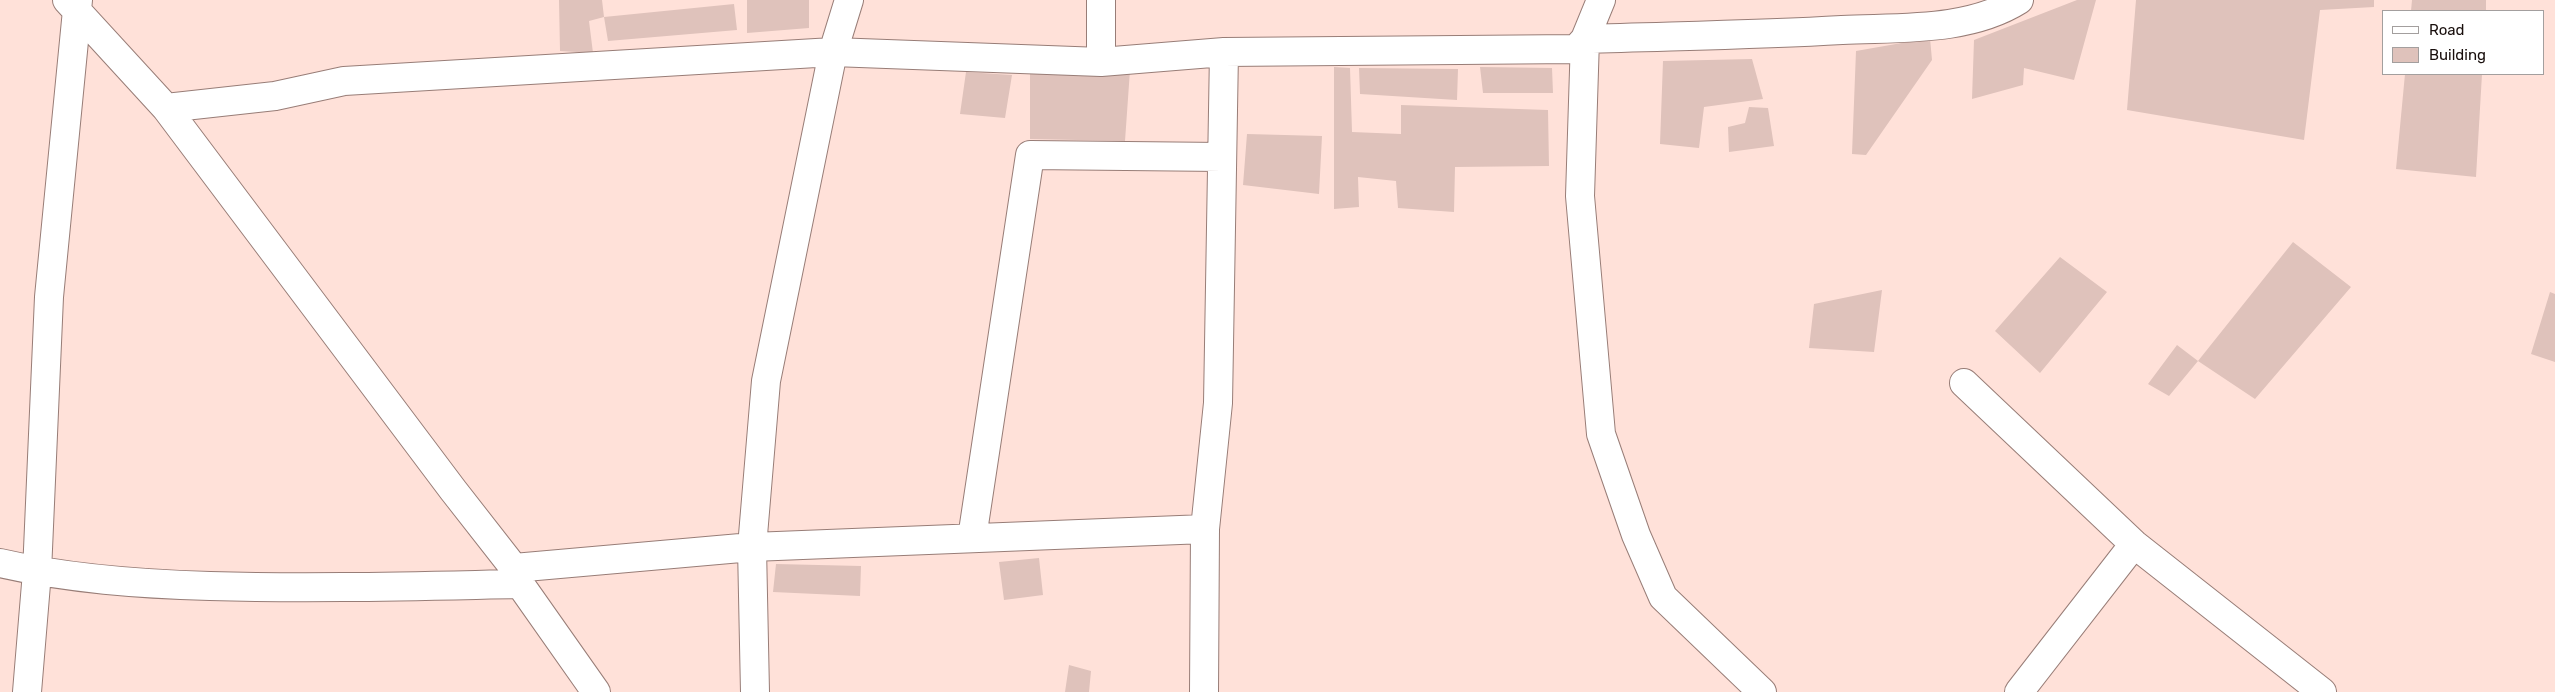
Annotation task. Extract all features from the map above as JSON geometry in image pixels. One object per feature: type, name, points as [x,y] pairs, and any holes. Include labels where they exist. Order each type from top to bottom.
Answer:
[{"type":"street","points":[[756,692],[752,547],[766,381],[833,52],[848,0]]},
{"type":"street","points":[[1101,0],[1101,62]]},
{"type":"street","points":[[166,108],[275,96],[344,81],[833,52],[1101,62],[1224,52],[1576,49],[1585,39],[1601,0]]},
{"type":"street","points":[[1585,39],[1794,33],[1949,24],[2003,10],[2019,0]]},
{"type":"street","points":[[73,4],[166,108],[517,576],[596,692]]},
{"type":"street","points":[[27,692],[36,572],[49,297],[60,165],[68,112],[73,4]]},
{"type":"street","points":[[1585,39],[1580,196],[1601,434],[1636,535],[1663,597],[1762,692]]},
{"type":"street","points":[[1204,692],[1205,529],[1218,403],[1224,52]]},
{"type":"street","points":[[972,538],[1030,155],[1222,157]]},
{"type":"street","points":[[1964,383],[2134,544],[2322,692]]},
{"type":"street","points":[[0,563],[36,572],[147,584],[269,588],[517,576],[752,547],[1205,529]]},
{"type":"street","points":[[2019,692],[2134,544]]},
{"type":"building","points":[[559,0],[602,0],[604,17],[589,21],[593,53],[560,51]]},
{"type":"building","points":[[747,0],[809,0],[809,28],[747,33]]},
{"type":"building","points":[[2077,0],[2096,0],[2074,80],[2024,68],[2023,85],[1972,99],[1974,40]]},
{"type":"building","points":[[2136,0],[2374,0],[2374,7],[2320,10],[2304,140],[2127,110]]},
{"type":"building","points":[[2412,0],[2486,0],[2486,10],[2411,10]]},
{"type":"building","points":[[734,4],[737,30],[608,41],[604,17]]},
{"type":"building","points":[[1930,38],[1932,60],[1866,155],[1852,154],[1856,51]]},
{"type":"building","points":[[1752,59],[1763,99],[1704,107],[1699,148],[1660,144],[1663,61]]},
{"type":"building","points":[[1334,67],[1350,68],[1352,132],[1401,134],[1401,105],[1548,110],[1549,166],[1455,167],[1454,212],[1398,208],[1396,181],[1358,177],[1359,207],[1334,209]]},
{"type":"building","points":[[1480,67],[1552,68],[1553,93],[1483,93]]},
{"type":"building","points":[[1359,68],[1458,69],[1457,100],[1360,94]]},
{"type":"building","points":[[1030,69],[1130,70],[1125,141],[1030,139]]},
{"type":"building","points":[[966,72],[1012,75],[1005,118],[960,114]]},
{"type":"building","points":[[2405,75],[2482,75],[2476,177],[2396,169]]},
{"type":"building","points":[[1749,107],[1768,108],[1774,146],[1729,152],[1728,127],[1745,123]]},
{"type":"building","points":[[1247,134],[1322,136],[1319,194],[1243,185]]},
{"type":"building","points":[[2293,242],[2351,287],[2255,399],[2198,361]]},
{"type":"building","points":[[2060,257],[2107,292],[2040,373],[1995,331]]},
{"type":"building","points":[[1882,290],[1874,352],[1809,348],[1814,304]]},
{"type":"building","points":[[2550,292],[2555,294],[2555,362],[2531,354]]},
{"type":"building","points":[[2177,345],[2198,361],[2169,396],[2148,384]]},
{"type":"building","points":[[1039,558],[1043,595],[1004,600],[999,562]]},
{"type":"building","points":[[776,564],[861,566],[860,596],[773,592]]},
{"type":"building","points":[[1069,665],[1091,671],[1089,692],[1065,692]]}]
